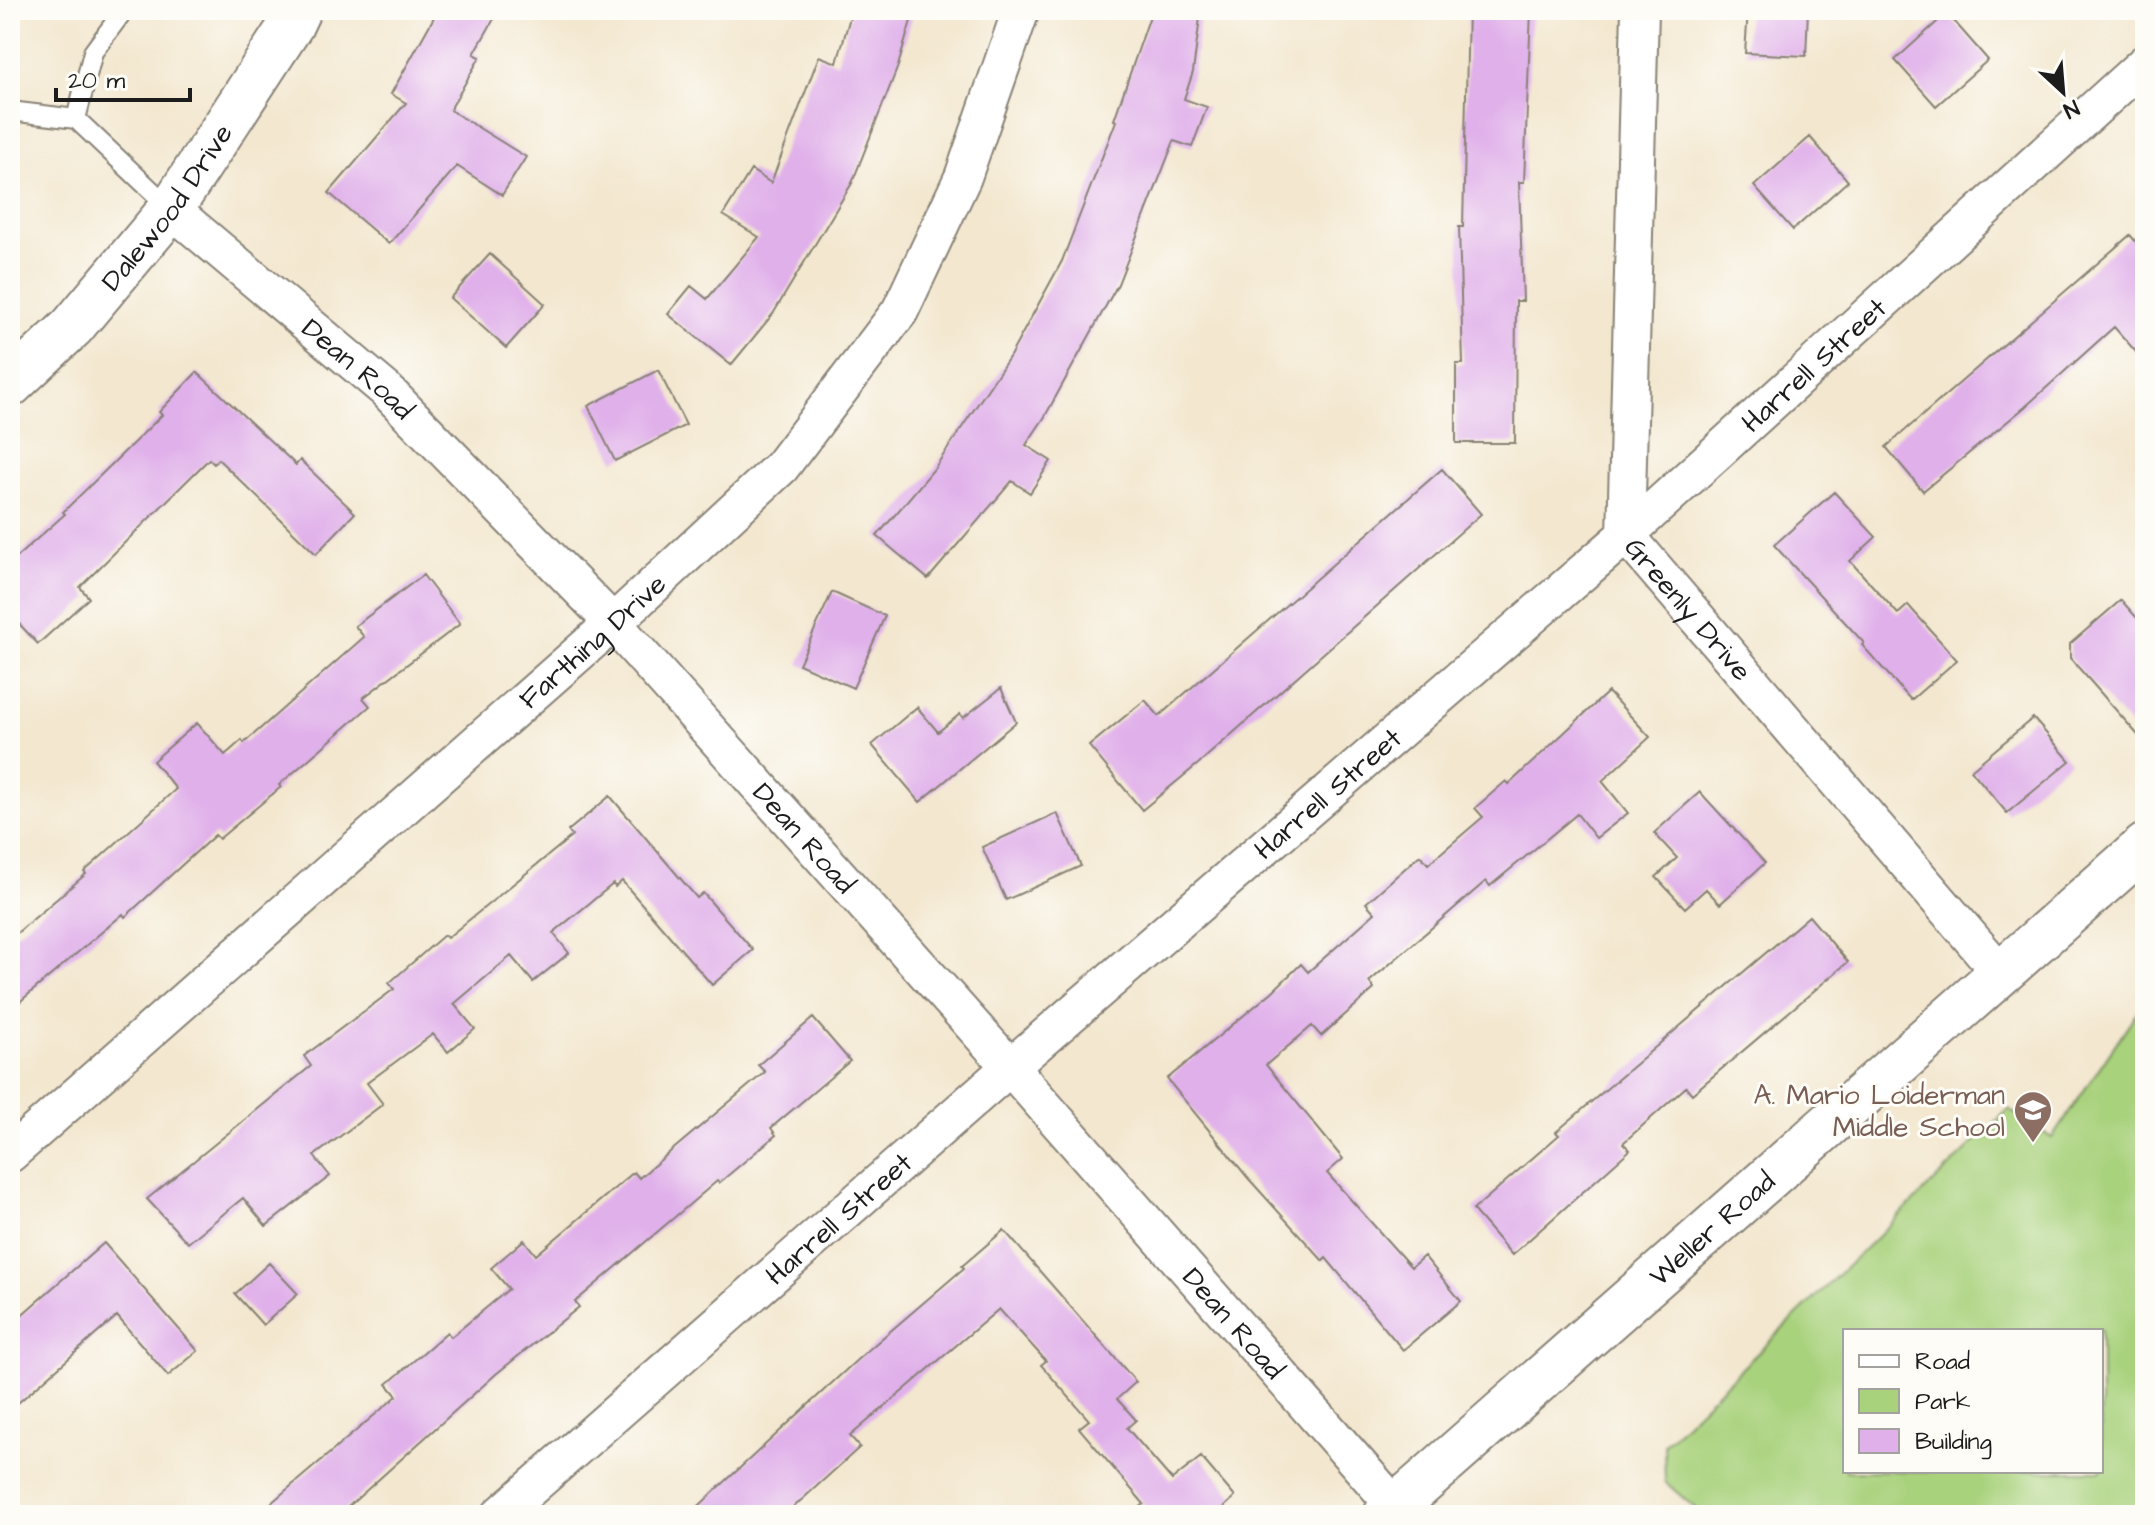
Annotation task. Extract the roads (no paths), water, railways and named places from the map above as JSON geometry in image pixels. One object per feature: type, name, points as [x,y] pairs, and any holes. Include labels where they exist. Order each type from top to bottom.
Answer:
[{"type":"street","name":"Dalewood Drive","points":[[10,385],[72,327],[171,209],[298,10]]},
{"type":"street","name":"Farthing Drive","points":[[10,1154],[613,623],[781,467],[900,311],[963,177],[1021,10]]},
{"type":"street","name":"Greenly Drive","points":[[1640,10],[1626,535],[2001,973]]},
{"type":"street","name":"Harrell Street","points":[[500,1515],[1010,1067],[1626,535],[2145,63]]},
{"type":"street","name":"Dean Road","points":[[171,209],[386,390],[613,623],[1010,1067],[1391,1511]]},
{"type":"street","name":"Weller Road","points":[[1391,1511],[2145,846]]},
{"type":"lane","points":[[76,119],[93,52],[124,10]]},
{"type":"lane","points":[[10,111],[76,119],[171,209]]},
{"type":"place","name":"A. Mario Loiderman Middle School","points":[[2033,1144]]}]
